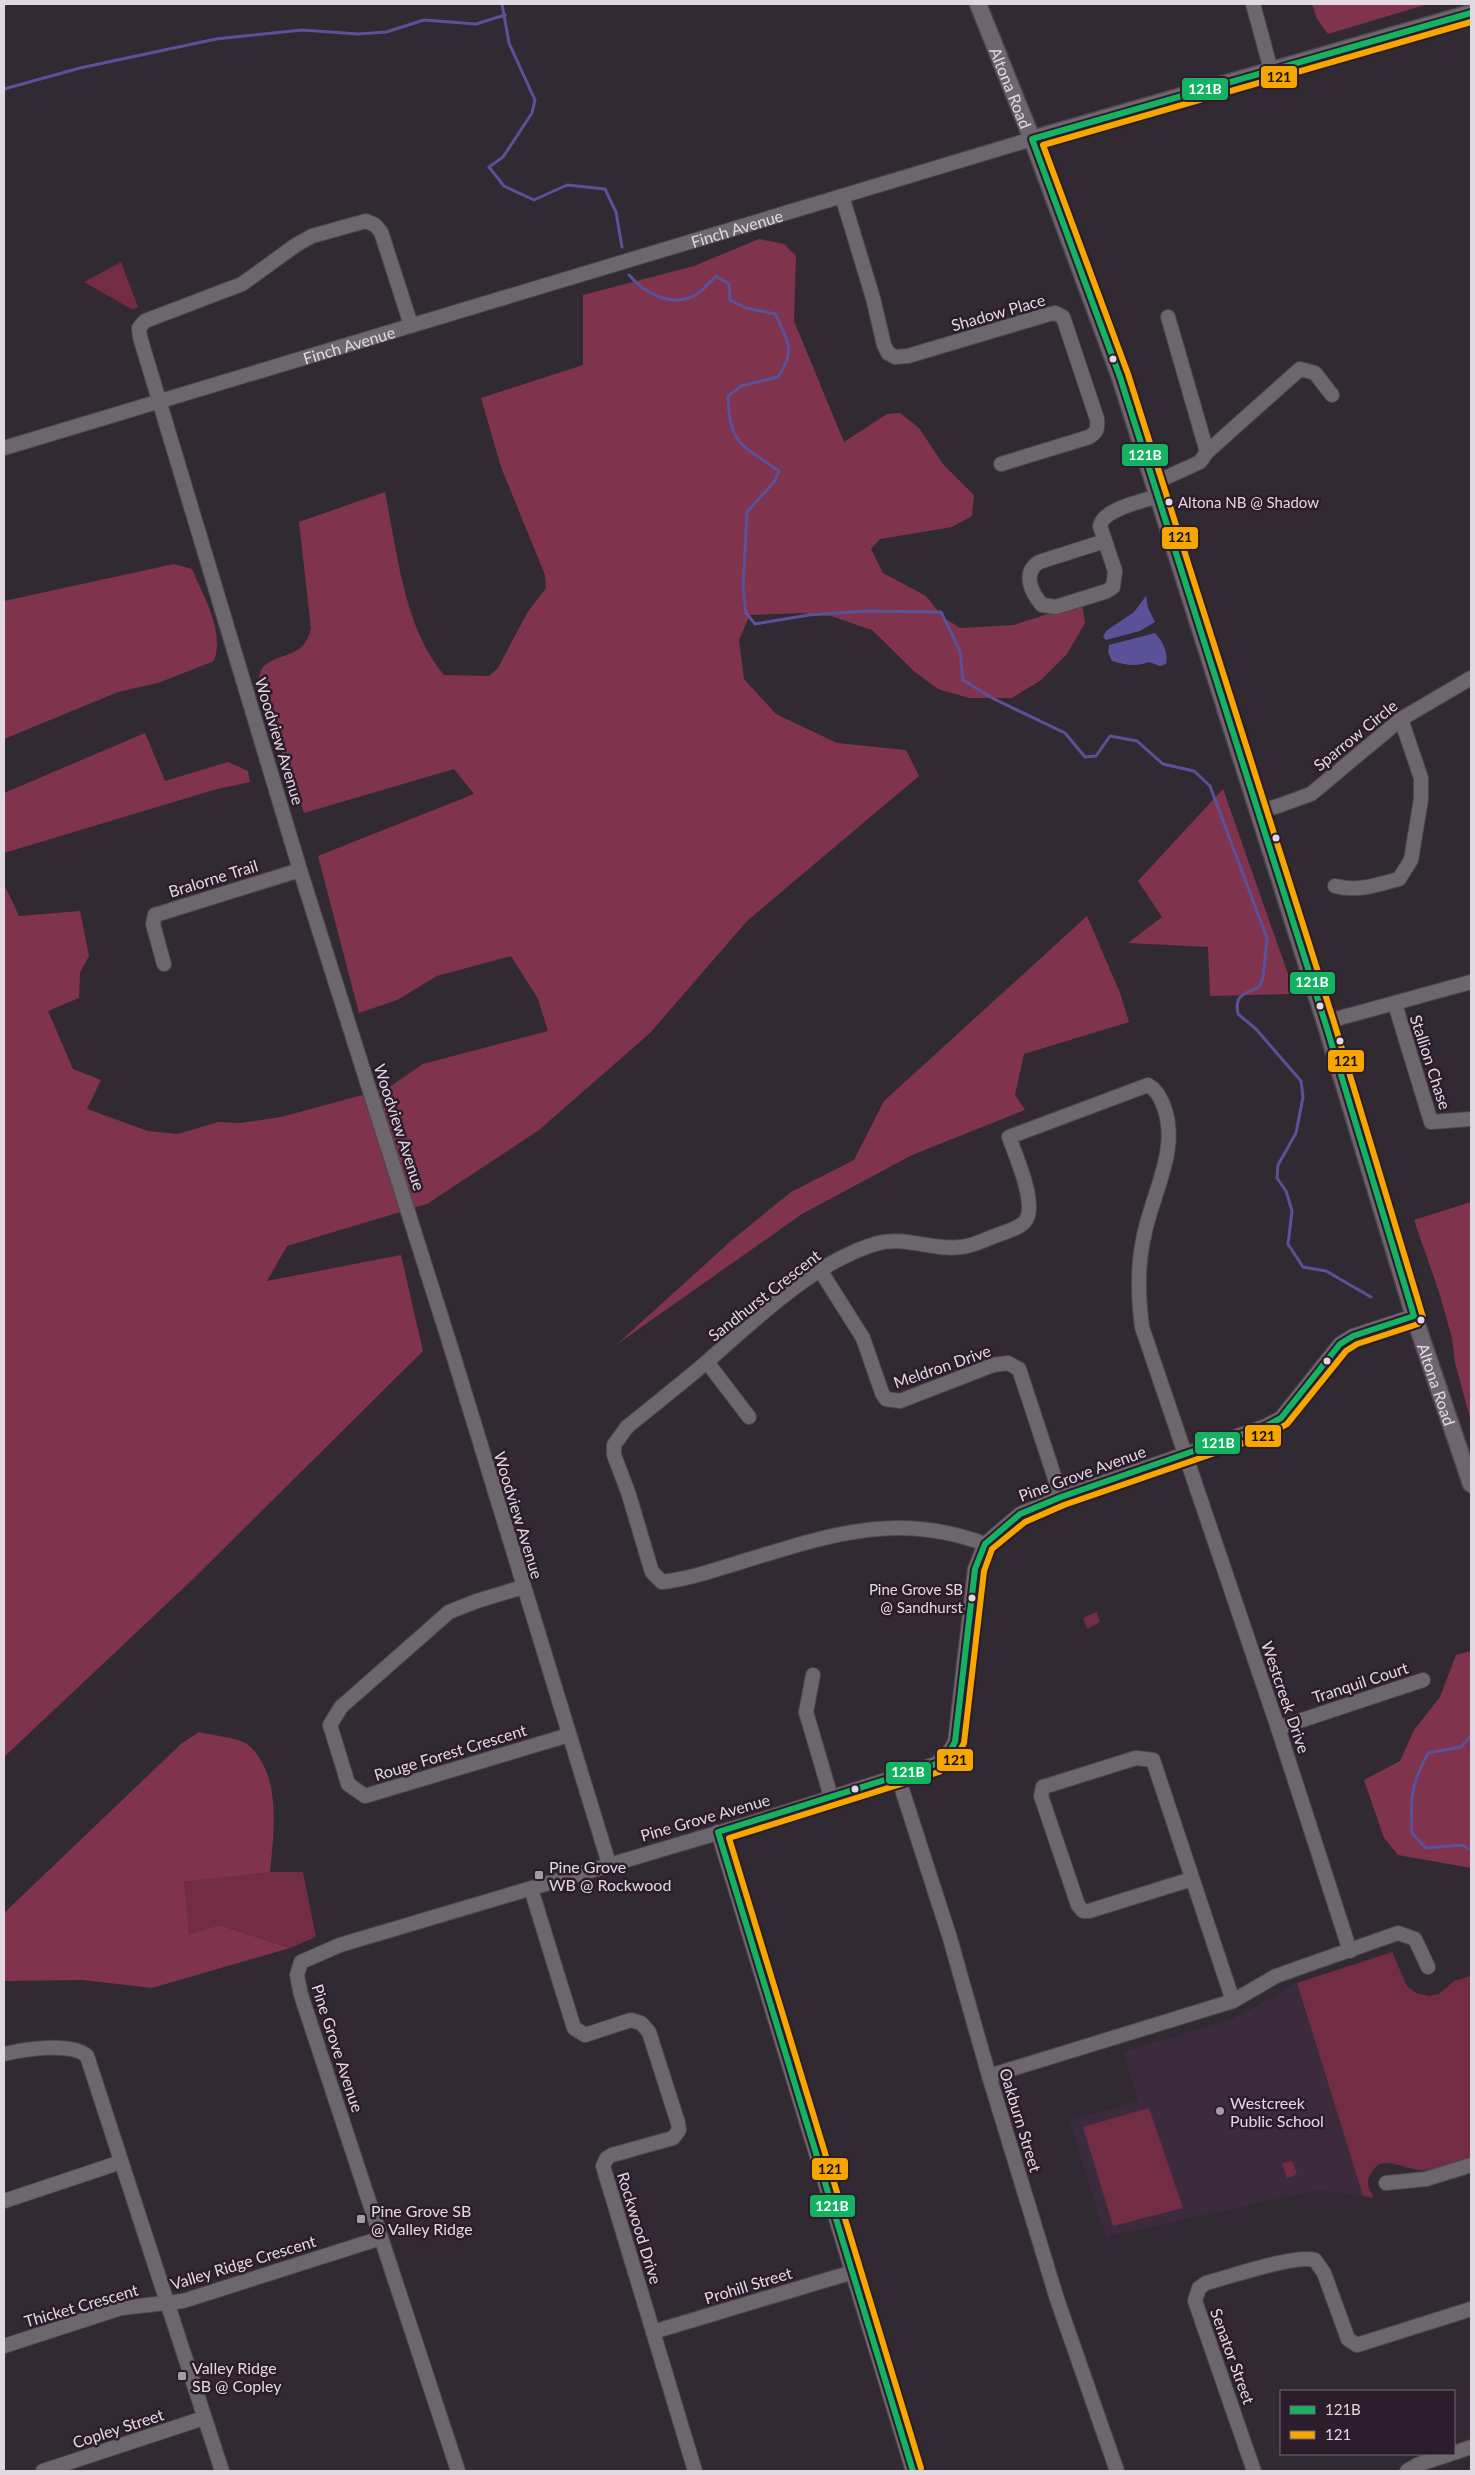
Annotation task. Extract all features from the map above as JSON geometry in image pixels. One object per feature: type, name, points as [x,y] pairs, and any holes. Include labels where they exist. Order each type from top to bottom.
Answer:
[{"type":"main road","name":"Altona Road","points":[[978,4],[1032,139],[1120,377],[1325,1022],[1414,1316],[1471,1484]]},
{"type":"main road","name":"Finch Avenue","points":[[1032,139],[1471,13]]},
{"type":"street","points":[[1253,4],[1271,70]]},
{"type":"street","name":"Finch Avenue","points":[[4,448],[1032,139]]},
{"type":"street","name":"Shadow Place","points":[[842,196],[888,354],[896,357],[908,356],[1055,313],[1063,318],[1098,419],[1098,428],[1089,437],[1001,464]]},
{"type":"street","name":"Woodview Avenue","points":[[411,325],[381,232],[375,225],[366,221],[312,236],[296,244],[242,284],[145,321],[139,328],[140,337],[300,870],[452,1351],[609,1864]]},
{"type":"street","points":[[1168,317],[1207,452]]},
{"type":"street","points":[[1105,541],[1040,562],[1033,567],[1029,574],[1030,583],[1035,596],[1042,605],[1056,607],[1107,592],[1113,587],[1115,571],[1105,541],[1100,526],[1104,517],[1156,490],[1200,462],[1207,452],[1300,369],[1315,372],[1332,395]]},
{"type":"street","name":"Sparrow Circle","points":[[1258,811],[1311,794],[1401,719],[1471,678]]},
{"type":"street","points":[[1335,886],[1350,890],[1372,887],[1399,879],[1411,860],[1420,806],[1420,778],[1401,719]]},
{"type":"street","name":"Bralorne Trail","points":[[164,964],[153,924],[155,915],[300,870]]},
{"type":"street","points":[[1325,1022],[1471,982]]},
{"type":"street","name":"Stallion Chase","points":[[1395,1004],[1431,1122],[1471,1119]]},
{"type":"street","name":"Sandhurst Crescent","points":[[985,1544],[921,1529],[869,1528],[822,1537],[688,1578],[662,1582],[652,1572],[628,1492],[614,1455],[614,1445],[627,1427],[820,1270],[856,1251],[878,1243],[900,1240],[948,1248],[962,1247],[1016,1228],[1026,1221],[1029,1213],[1026,1186],[1009,1137],[1148,1085],[1156,1089],[1163,1106],[1167,1119],[1168,1148],[1144,1236],[1138,1298],[1142,1327],[1185,1455]]},
{"type":"street","name":"Meldron Drive","points":[[820,1270],[863,1338],[882,1393],[886,1399],[900,1401],[993,1365],[1008,1363],[1019,1369],[1061,1497]]},
{"type":"street","name":"Pine Grove Avenue","points":[[458,2471],[301,1995],[297,1975],[301,1962],[340,1944],[531,1889],[936,1764],[948,1754],[955,1742],[975,1569],[985,1544],[1020,1514],[1061,1497],[1248,1433],[1281,1418],[1340,1344],[1353,1336],[1414,1316]]},
{"type":"street","points":[[707,1362],[749,1417]]},
{"type":"street","name":"Westcreek Drive","points":[[1185,1455],[1278,1728],[1350,1951]]},
{"type":"street","name":"Rouge Forest Crescent","points":[[523,1587],[477,1601],[450,1612],[341,1707],[330,1725],[348,1784],[365,1796],[569,1735]]},
{"type":"street","points":[[813,1675],[806,1712],[831,1797]]},
{"type":"street","name":"Tranquil Court","points":[[1278,1728],[1424,1680]]},
{"type":"street","points":[[1192,1880],[1090,1911],[1083,1910],[1078,1905],[1041,1796],[1043,1787],[1136,1758],[1153,1760],[1233,2002]]},
{"type":"street","name":"Oakburn Street","points":[[898,1777],[949,1935],[989,2076],[1057,2299],[1117,2471]]},
{"type":"street","points":[[718,1832],[914,2471]]},
{"type":"street","name":"Rockwood Drive","points":[[531,1889],[574,2028],[585,2035],[631,2020],[641,2023],[649,2032],[678,2123],[679,2130],[672,2138],[612,2155],[607,2158],[603,2166],[695,2471]]},
{"type":"street","points":[[989,2076],[1233,2002],[1276,1976],[1398,1933],[1415,1939],[1428,1967]]},
{"type":"street","points":[[4,2054],[70,2047],[81,2050],[87,2056],[168,2301]]},
{"type":"street","points":[[4,2201],[121,2162]]},
{"type":"street","points":[[1386,2183],[1426,2179],[1471,2165]]},
{"type":"street","name":"Valley Ridge Crescent","points":[[222,2471],[168,2301],[182,2300],[382,2238]]},
{"type":"street","name":"Senator Street","points":[[1254,2471],[1195,2301],[1199,2288],[1206,2282],[1287,2262],[1303,2259],[1315,2260],[1324,2272],[1348,2339],[1357,2345],[1471,2309]]},
{"type":"street","name":"Prohill Street","points":[[653,2332],[853,2272]]},
{"type":"street","name":"Thicket Crescent","points":[[4,2346],[121,2308],[168,2301]]},
{"type":"street","name":"Copley Street","points":[[43,2471],[204,2418]]},
{"type":"street","points":[[1455,2452],[1471,2447]]},
{"type":"street","points":[[1407,2471],[1417,2465],[1446,2455]]},
{"type":"shaded area","points":[[1312,4],[1428,4],[1328,34],[1317,19]]},
{"type":"shaded area","points":[[759,239],[784,244],[796,256],[794,321],[844,442],[887,414],[900,413],[919,428],[943,464],[974,495],[972,516],[952,527],[880,539],[871,549],[883,573],[926,596],[943,617],[960,628],[1014,625],[1082,603],[1085,623],[1067,654],[1041,680],[1012,698],[969,698],[938,689],[915,672],[872,630],[831,616],[802,613],[750,615],[739,640],[744,679],[776,714],[837,743],[906,750],[919,776],[747,921],[650,1033],[539,1130],[427,1204],[287,1246],[267,1281],[401,1255],[423,1351],[192,1580],[4,1757],[4,884],[19,916],[80,911],[89,956],[80,973],[79,998],[48,1011],[73,1069],[101,1080],[87,1109],[148,1131],[178,1134],[218,1122],[240,1123],[281,1117],[388,1088],[423,1064],[548,1031],[538,999],[511,956],[437,976],[397,1000],[359,1013],[318,856],[474,794],[454,769],[304,813],[257,682],[263,667],[303,646],[311,629],[299,522],[385,492],[404,588],[411,612],[430,656],[444,675],[489,676],[498,668],[527,613],[546,588],[545,575],[501,467],[481,398],[583,365],[583,295],[694,266]]},
{"type":"shaded area","points":[[121,262],[138,307],[133,310],[84,282]]},
{"type":"shaded area","points":[[174,564],[192,569],[207,602],[217,638],[217,650],[214,661],[158,683],[118,692],[4,739],[4,601]]},
{"type":"shaded area","points":[[1146,596],[1148,608],[1155,622],[1140,631],[1106,640],[1103,637],[1106,631],[1134,612]]},
{"type":"shaded area","points":[[1155,633],[1164,647],[1167,656],[1166,664],[1160,666],[1149,662],[1131,665],[1112,661],[1108,652],[1109,645]]},
{"type":"shaded area","points":[[145,733],[165,781],[228,762],[248,771],[250,782],[217,789],[4,853],[4,793]]},
{"type":"shaded area","points":[[1223,789],[1296,994],[1210,996],[1208,947],[1128,943],[1162,917],[1138,881]]},
{"type":"shaded area","points":[[1087,916],[1120,993],[1129,1022],[1024,1054],[1015,1095],[1025,1110],[912,1155],[802,1214],[616,1345],[732,1240],[791,1192],[854,1160],[884,1101]]},
{"type":"shaded area","points":[[1471,1202],[1471,1421],[1455,1363],[1452,1338],[1439,1292],[1414,1220]]},
{"type":"shaded area","points":[[1097,1612],[1100,1622],[1087,1629],[1083,1618]]},
{"type":"shaded area","points":[[1471,1651],[1471,1868],[1398,1855],[1384,1838],[1364,1780],[1400,1761],[1414,1730],[1440,1697],[1456,1655]]},
{"type":"shaded area","points":[[199,1732],[243,1742],[258,1756],[266,1770],[271,1786],[274,1821],[270,1872],[184,1882],[189,1935],[219,1925],[290,1948],[152,1988],[82,1980],[4,1981],[4,1913],[182,1743]]},
{"type":"shaded area","points":[[270,1872],[303,1872],[316,1937],[290,1948],[219,1925],[189,1936],[183,1882]]},
{"type":"shaded area","points":[[1392,1952],[1407,1986],[1416,1993],[1429,1996],[1439,1994],[1454,1981],[1471,1976],[1471,2157],[1426,2170],[1412,2169],[1390,2163],[1378,2165],[1368,2180],[1368,2186],[1373,2198],[1363,2196],[1297,1983]]},
{"type":"shaded area","name":"Westcreek Public School","points":[[1297,1983],[1363,2196],[1317,2190],[1106,2237],[1069,2121],[1138,2101],[1123,2052],[1235,2018]]},
{"type":"shaded area","points":[[1149,2108],[1183,2208],[1113,2226],[1083,2127]]},
{"type":"shaded area","points":[[1292,2161],[1297,2174],[1287,2178],[1282,2163]]},
{"type":"waterway","points":[[502,4],[509,43],[535,100],[532,113],[503,157],[489,167],[504,186],[534,200],[567,185],[605,189],[616,212],[622,247]]},
{"type":"waterway","points":[[4,89],[80,68],[216,39],[302,30],[358,34],[386,32],[424,20],[476,24],[505,15]]},
{"type":"waterway","points":[[629,275],[650,293],[659,297],[677,300],[686,299],[698,293],[716,276],[729,284],[730,300],[746,308],[775,314],[786,339],[788,346],[787,360],[778,377],[741,386],[728,396],[731,425],[740,442],[779,471],[774,482],[747,512],[743,588],[746,613],[755,624],[809,615],[866,611],[941,612],[960,651],[963,680],[992,698],[1065,733],[1085,757],[1096,756],[1110,736],[1137,741],[1163,764],[1194,771],[1210,786],[1267,938],[1263,978],[1259,987],[1241,996],[1237,1002],[1238,1014],[1256,1029],[1301,1081],[1303,1097],[1296,1133],[1278,1165],[1277,1178],[1286,1191],[1292,1211],[1288,1244],[1303,1267],[1326,1271],[1371,1297]]},
{"type":"waterway","points":[[1471,1736],[1461,1747],[1428,1753],[1415,1783],[1411,1810],[1412,1833],[1426,1848],[1462,1845],[1471,1850]]},
{"type":"transit line","name":"121B","points":[[913,2471],[718,1832],[936,1764],[948,1754],[955,1742],[975,1569],[985,1544],[1020,1514],[1061,1497],[1266,1426],[1281,1418],[1340,1344],[1353,1336],[1414,1316],[1325,1022],[1120,377],[1032,139],[1471,13]]},
{"type":"transit line","name":"121","points":[[921,2468],[729,1838],[939,1772],[955,1760],[964,1743],[984,1571],[992,1549],[1025,1522],[1064,1505],[1270,1434],[1287,1424],[1346,1351],[1357,1344],[1418,1324],[1423,1317],[1333,1019],[1128,374],[1043,145],[1471,22]]},
{"type":"place","name":"Altona NB @ Shadow","points":[[1169,502]]},
{"type":"place","name":"Pine Grove SB @ Sandhurst","points":[[972,1598]]},
{"type":"place","name":"Pine Grove WB @ Rockwood","points":[[539,1875]]},
{"type":"place","name":"Westcreek Public School","points":[[1220,2111]]},
{"type":"place","name":"Pine Grove SB @ Valley Ridge","points":[[361,2219]]},
{"type":"place","name":"Valley Ridge SB @ Copley","points":[[182,2376]]}]
